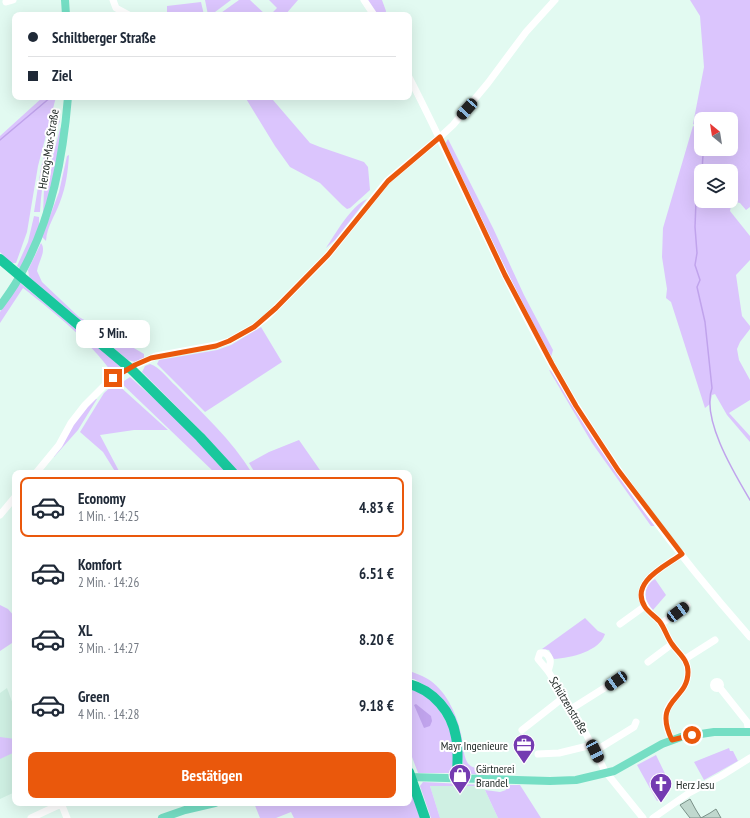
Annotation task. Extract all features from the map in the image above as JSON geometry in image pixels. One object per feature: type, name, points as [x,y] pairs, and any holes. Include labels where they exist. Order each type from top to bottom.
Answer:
[{"type":"highway","points":[[0,259],[132,370],[200,437],[229,470]]},
{"type":"highway","points":[[412,685],[429,692],[438,702],[454,730],[458,751],[457,778]]},
{"type":"highway","points":[[412,781],[425,818]]},
{"type":"main road","points":[[65,0],[66,12]]},
{"type":"main road","name":"Herzog-Max-Straße","points":[[0,306],[23,271],[48,210],[59,168],[68,100]]},
{"type":"main road","points":[[412,777],[576,780],[607,774],[622,768],[655,748],[672,740],[714,732],[749,732]]},
{"type":"main road","points":[[162,818],[202,806]]},
{"type":"street","points":[[113,0],[115,12]]},
{"type":"street","points":[[364,0],[372,12]]},
{"type":"street","points":[[38,470],[59,445],[71,423],[85,405],[104,386],[117,376],[144,361],[171,353],[216,346],[229,341],[254,327],[267,316],[328,255],[388,181],[440,137],[467,109],[488,84],[526,32],[555,0]]},
{"type":"street","points":[[412,83],[440,137],[505,275],[576,406],[618,470],[709,589],[750,637]]},
{"type":"street","points":[[0,515],[12,501]]},
{"type":"street","points":[[672,740],[666,722],[666,712],[672,701],[685,685],[688,668],[685,659],[672,644],[661,624],[645,606],[642,597],[645,582],[682,554]]},
{"type":"street","points":[[661,624],[687,605]]},
{"type":"street","points":[[620,624],[645,606]]},
{"type":"street","points":[[685,659],[715,640]]},
{"type":"street","points":[[648,662],[672,644]]},
{"type":"street","name":"Schützenstraße","points":[[548,670],[607,774],[643,818]]},
{"type":"street","points":[[571,709],[617,680]]},
{"type":"street","points":[[720,688],[747,722],[749,732]]},
{"type":"street","points":[[522,730],[564,697]]},
{"type":"street","points":[[538,754],[559,753],[593,748],[634,727],[636,722]]},
{"type":"street","points":[[653,818],[689,793],[722,776],[750,758]]},
{"type":"street","points":[[31,818],[55,806]]},
{"type":"street","points":[[62,806],[66,818]]},
{"type":"shaded area","points":[[205,0],[231,0],[215,12],[207,12]]},
{"type":"shaded area","points":[[239,0],[250,0],[263,12],[222,12]]},
{"type":"shaded area","points":[[269,0],[298,0],[288,12],[273,12],[277,8]]},
{"type":"shaded area","points":[[366,0],[382,0],[386,12],[374,12]]},
{"type":"shaded area","points":[[690,0],[750,0],[750,207],[746,210],[738,203],[738,164],[694,164],[694,208],[731,208],[730,211],[750,236],[750,260],[736,275],[742,316],[750,326],[750,329],[740,342],[737,349],[739,360],[750,380],[750,400],[729,413],[750,436],[750,442],[727,415],[715,394],[712,395],[710,404],[705,408],[671,302],[666,298],[667,289],[662,257],[663,228],[693,126],[694,156],[738,156],[738,112],[695,112],[704,67],[700,16]]},
{"type":"shaded area","points":[[201,2],[203,12],[167,12],[167,6]]},
{"type":"shaded area","points":[[40,100],[55,100],[38,166],[27,232],[16,263],[11,263],[0,252],[0,136]]},
{"type":"shaded area","points":[[247,100],[273,100],[310,143],[364,162],[368,167],[370,190],[347,209],[320,183],[290,167],[275,146]]},
{"type":"shaded area","points":[[54,117],[60,121],[48,154],[40,212],[34,212],[41,168]]},
{"type":"shaded area","points":[[64,122],[58,167],[43,214],[44,189],[60,129]]},
{"type":"shaded area","points":[[448,139],[493,228],[524,295],[553,350],[551,357],[530,319],[445,144]]},
{"type":"shaded area","points":[[69,155],[64,191],[50,226],[46,241],[42,237],[59,192],[67,156]]},
{"type":"shaded area","points":[[367,199],[335,240],[326,248],[339,228],[355,208]]},
{"type":"shaded area","points":[[34,216],[39,217],[39,227],[21,269],[17,266],[28,242]]},
{"type":"shaded area","points":[[41,243],[43,246],[43,253],[37,271],[42,282],[79,317],[144,354],[144,358],[135,362],[128,360],[32,281],[28,270]]},
{"type":"shaded area","points":[[19,282],[122,367],[113,374],[82,338],[23,288],[0,323],[0,312]]},
{"type":"shaded area","points":[[261,327],[282,362],[205,412],[157,364],[159,360],[217,350],[231,345]]},
{"type":"shaded area","points":[[150,364],[164,374],[216,427],[235,449],[250,470],[236,470],[204,434],[142,372],[145,366]]},
{"type":"shaded area","points":[[549,370],[655,526],[651,526],[592,443]]},
{"type":"shaded area","points":[[130,377],[180,422],[223,470],[212,470],[121,383]]},
{"type":"shaded area","points":[[114,384],[117,384],[168,430],[134,430],[100,435],[118,470],[114,470],[103,452],[80,432],[104,393]]},
{"type":"shaded area","points":[[94,399],[97,399],[78,430],[54,457],[52,456],[72,425]]},
{"type":"shaded area","points":[[299,440],[320,470],[253,470],[249,463],[269,452]]},
{"type":"shaded area","points":[[655,579],[666,595],[653,610],[647,602],[645,594],[648,586]]},
{"type":"shaded area","points":[[0,605],[8,609],[12,614],[12,643],[0,651]]},
{"type":"shaded area","points":[[585,618],[598,631],[605,634],[597,645],[576,655],[554,659],[549,650],[542,649]]},
{"type":"shaded area","points":[[412,672],[433,682],[449,702],[457,718],[468,764],[480,769],[481,771],[500,772],[500,776],[470,774],[465,772],[460,739],[429,688],[412,679]]},
{"type":"shaded area","points":[[7,688],[12,702],[12,793],[0,799],[0,693]]},
{"type":"shaded area","points":[[412,691],[420,693],[430,700],[439,710],[447,723],[455,751],[454,763],[449,773],[418,773],[412,757]]},
{"type":"shaded area","points":[[416,704],[431,716],[432,721],[430,726],[424,728],[414,705]]},
{"type":"shaded area","points":[[0,737],[12,739],[12,753],[0,759]]},
{"type":"shaded area","points":[[729,748],[730,751],[733,751],[738,761],[704,780],[694,762]]},
{"type":"shaded area","points":[[656,755],[671,786],[665,789],[667,792],[666,796],[657,801],[637,765]]},
{"type":"shaded area","points":[[423,782],[483,786],[430,786],[440,818],[431,818],[420,786]]},
{"type":"shaded area","points":[[507,785],[520,785],[541,818],[498,818],[485,790],[500,792],[506,790]]},
{"type":"shaded area","name":"Gärtnerei Brandel","points":[[430,786],[483,786],[498,818],[440,818]]},
{"type":"shaded area","points":[[412,794],[420,818],[294,818],[291,812],[276,818],[260,818],[255,806],[412,806]]},
{"type":"building","points":[[690,799],[701,818],[690,818],[680,805]]},
{"type":"building","points":[[716,809],[721,818],[701,818],[710,813]]},
{"type":"waterway","points":[[0,140],[47,100]]},
{"type":"waterway","points":[[702,164],[703,156]]},
{"type":"waterway","points":[[696,208],[695,227],[697,253],[695,265],[700,280],[697,287],[705,322],[712,388],[710,401],[711,415],[721,446],[750,500]]},
{"type":"place","name":"Mayr Ingenieure","points":[[524,764]]},
{"type":"place","name":"Gärtnerei Brandel","points":[[460,794]]},
{"type":"place","name":"Herz Jesu","points":[[661,804]]},
{"type":"route","points":[[113,378],[125,370],[156,356],[216,346],[242,335],[254,327],[276,308],[328,255],[388,181],[440,137],[505,275],[576,406],[618,470],[682,554],[649,577],[643,587],[642,597],[645,606],[658,620],[672,644],[685,659],[688,668],[685,685],[668,706],[666,712],[668,729],[672,740],[692,735]]}]
